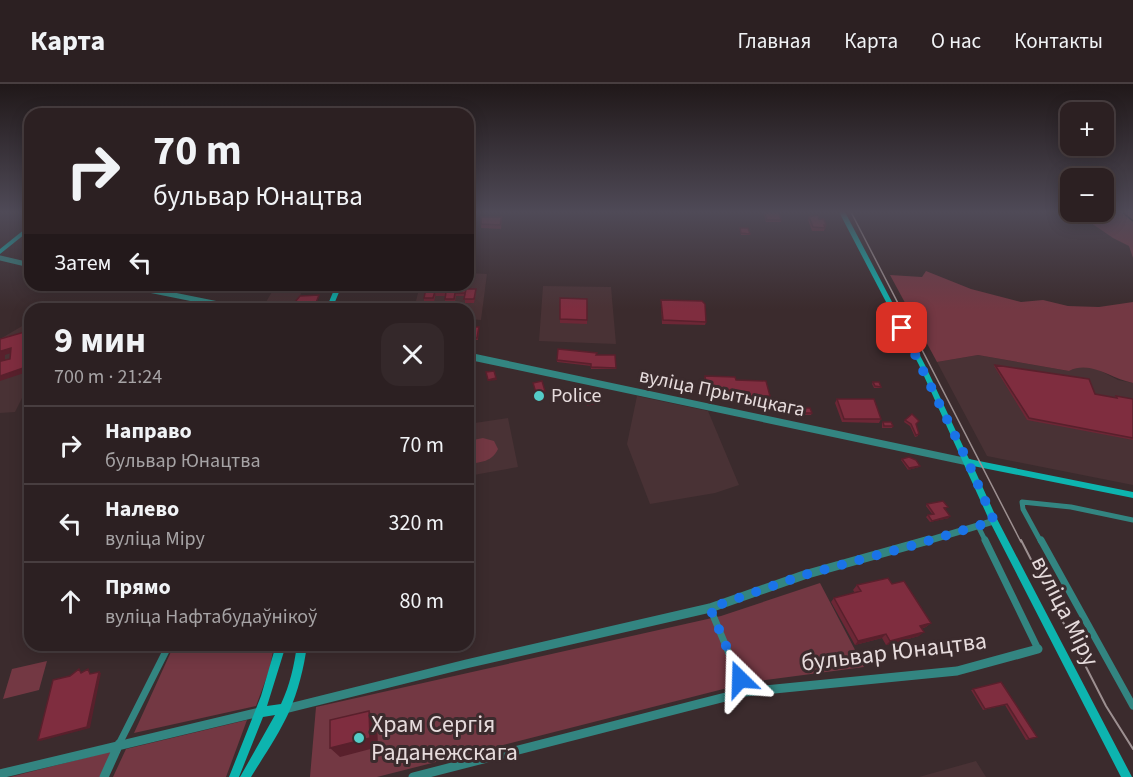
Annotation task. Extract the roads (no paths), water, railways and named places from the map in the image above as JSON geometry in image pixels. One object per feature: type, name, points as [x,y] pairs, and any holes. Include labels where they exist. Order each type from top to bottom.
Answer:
[{"type":"main road","name":"вуліца Міру","points":[[859,244],[922,365],[994,521],[1127,777]]},
{"type":"main road","points":[[968,462],[1133,495]]},
{"type":"main road","points":[[234,777],[260,712],[279,651]]},
{"type":"main road","points":[[245,777],[293,691],[301,651]]},
{"type":"main road","points":[[260,712],[285,709]]},
{"type":"street","points":[[0,258],[24,264]]},
{"type":"street","points":[[154,291],[213,303]]},
{"type":"street","name":"вуліца Прытыцкага","points":[[474,357],[968,462]]},
{"type":"street","name":"вуліца Міру","points":[[1131,520],[1071,507],[1022,502],[1023,509],[1133,706]]},
{"type":"street","points":[[285,709],[466,664],[710,608],[804,575],[994,521]]},
{"type":"street","name":"бульвар Юнацтва","points":[[413,777],[745,692],[957,671],[1038,649],[978,526]]},
{"type":"street","points":[[710,608],[745,692]]},
{"type":"street","points":[[104,777],[166,651]]},
{"type":"street","points":[[0,774],[260,712]]},
{"type":"tram line","points":[[868,244],[1021,542]]},
{"type":"tram line","points":[[1021,540],[1106,706],[1133,749]]},
{"type":"place","name":"Police","points":[[539,396]]},
{"type":"place","name":"Храм Сергія Раданежскага","points":[[359,738]]}]
